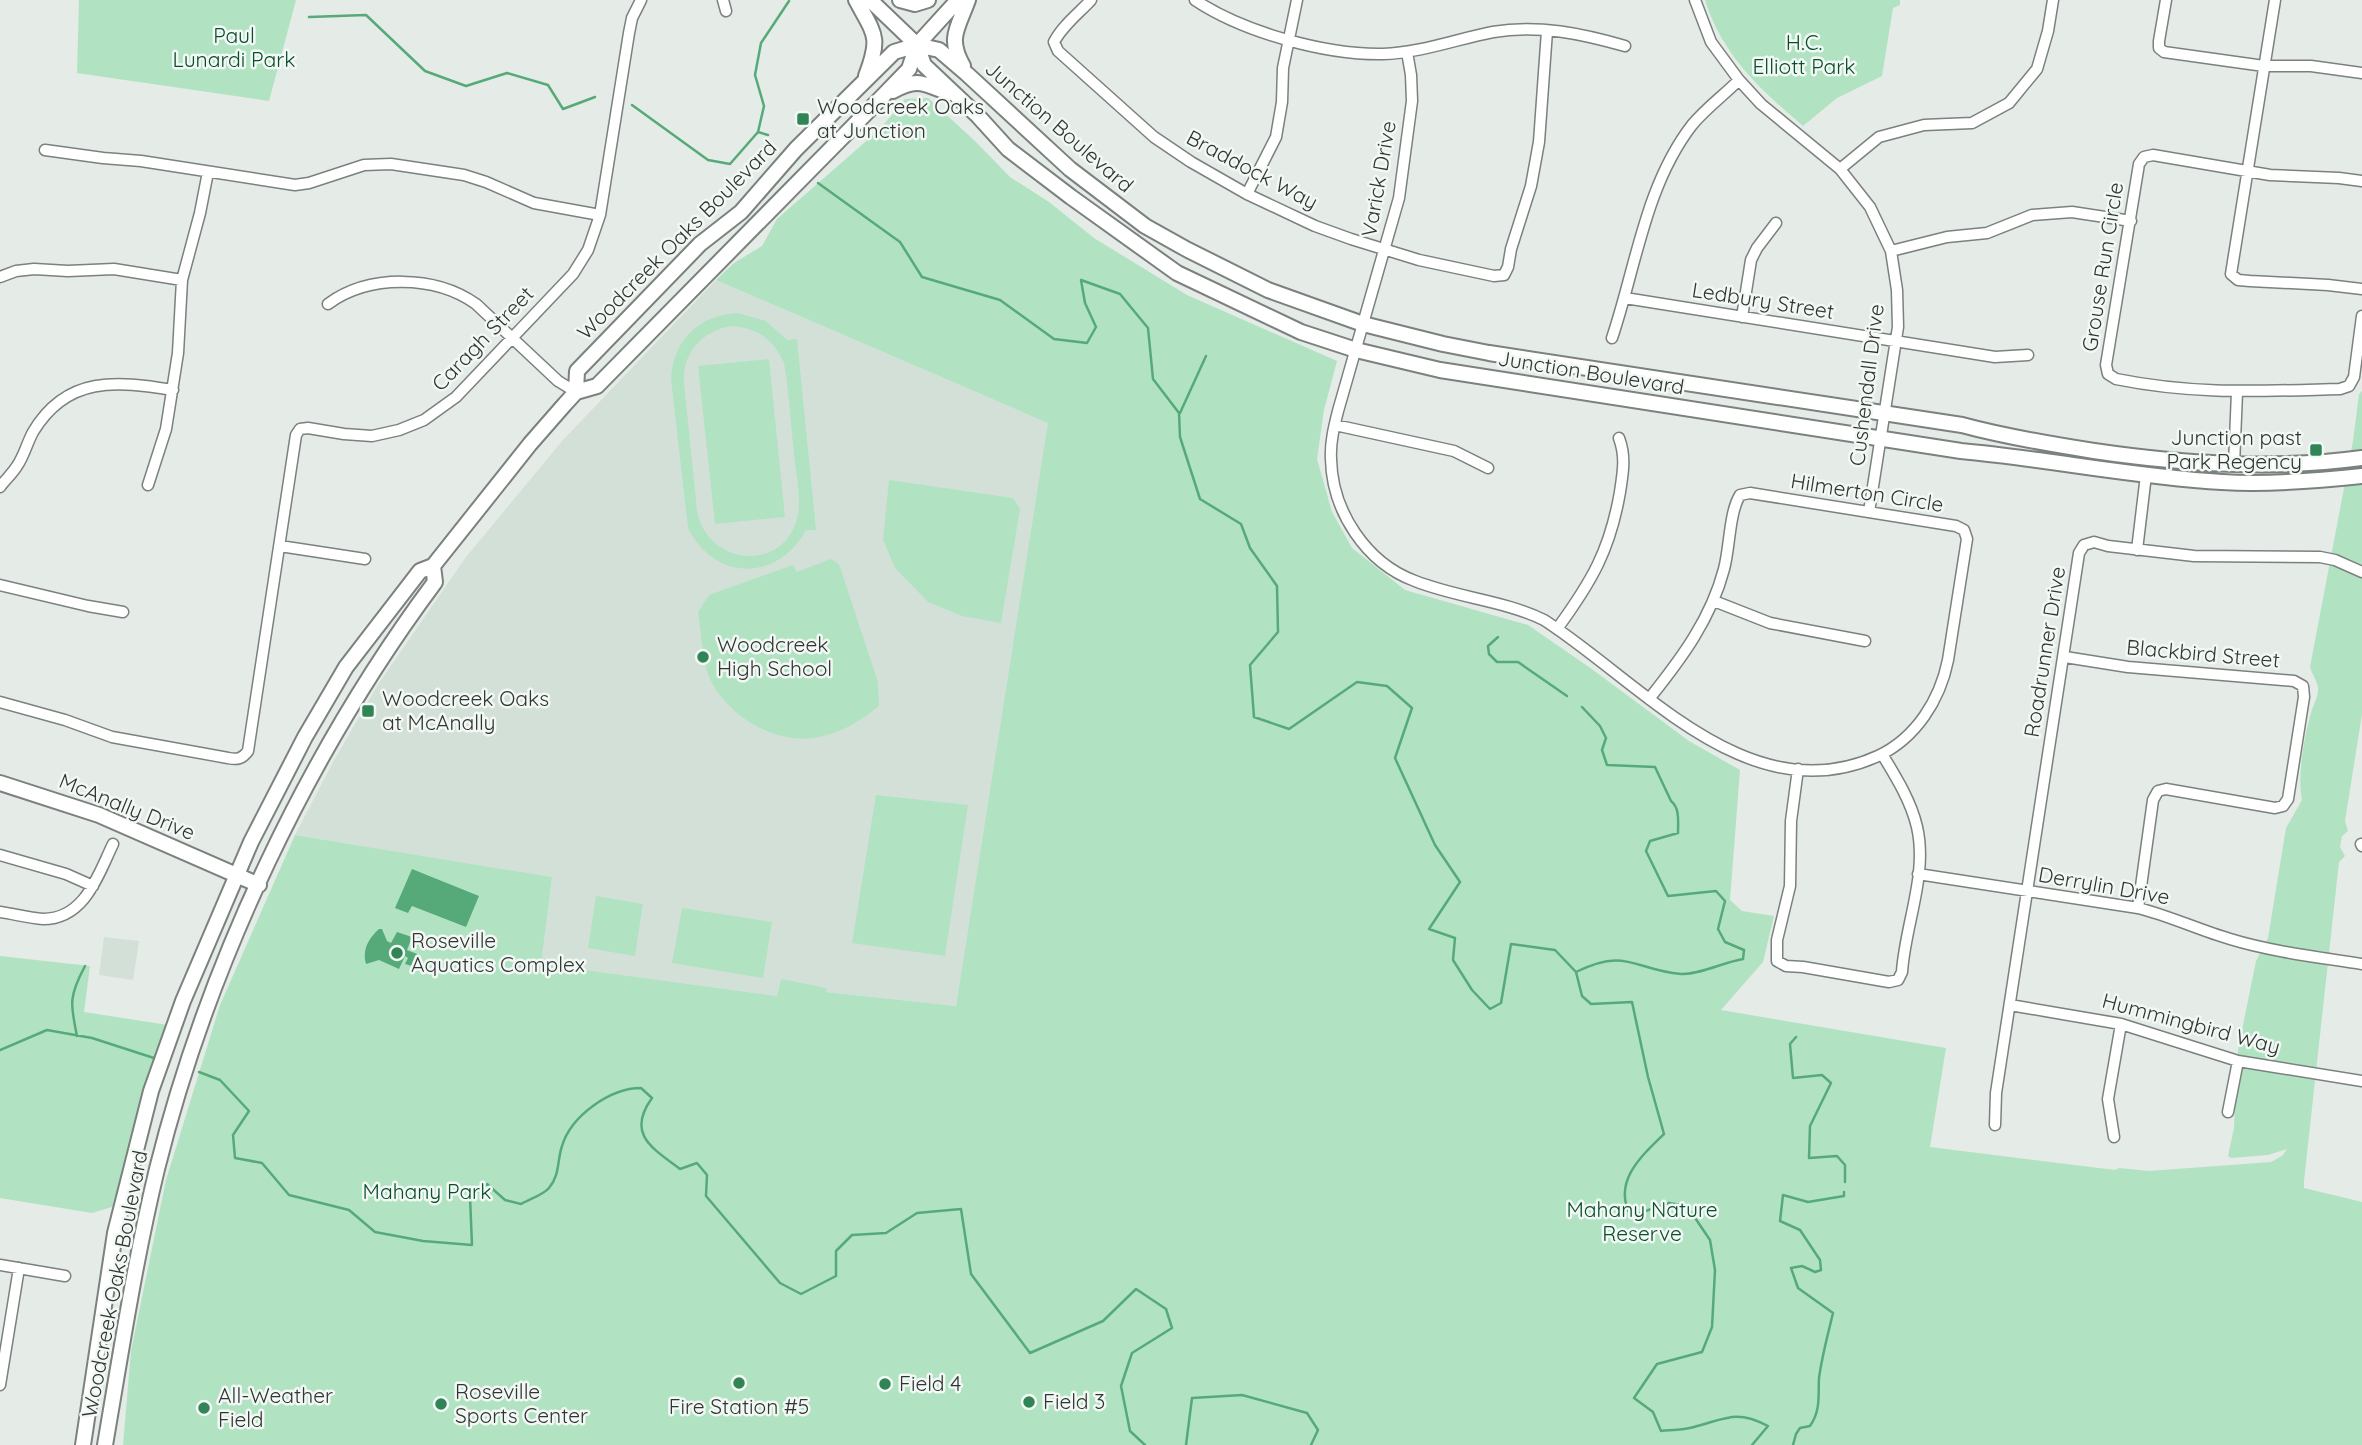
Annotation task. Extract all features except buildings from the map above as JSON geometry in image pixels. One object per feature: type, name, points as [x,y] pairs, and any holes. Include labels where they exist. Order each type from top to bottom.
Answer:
[{"type":"main road","points":[[856,0],[875,35],[876,44],[864,82]]},
{"type":"main road","name":"Junction Boulevard","points":[[870,0],[917,45],[924,65],[1008,149],[1105,223],[1177,273],[1301,332],[1356,350],[1492,380],[1880,439],[2146,475],[2254,483],[2362,477]]},
{"type":"main road","points":[[900,0],[915,4],[929,0]]},
{"type":"main road","name":"Woodcreek Oaks Boulevard","points":[[83,1445],[112,1245],[132,1161],[168,1040],[236,875],[274,794],[346,667],[420,571],[433,566],[530,444],[576,392],[597,386],[880,99],[909,69],[917,45],[958,0]]},
{"type":"main road","points":[[967,74],[954,44],[968,0]]},
{"type":"main road","name":"Woodcreek Oaks Boulevard","points":[[576,392],[577,371],[700,244],[741,212],[796,149],[894,52],[917,45]]},
{"type":"main road","name":"Junction Boulevard","points":[[917,45],[939,50],[1070,169],[1145,226],[1268,290],[1363,324],[1443,344],[1494,353],[1962,425],[2004,437],[2166,461],[2234,465],[2300,464],[2362,458]]},
{"type":"main road","points":[[880,99],[908,82],[924,83],[954,95]]},
{"type":"main road","name":"Woodcreek Oaks Boulevard","points":[[105,1445],[135,1272],[158,1166],[205,1012],[258,885],[314,775],[357,698],[435,582],[433,566]]},
{"type":"main road","name":"McAnally Drive","points":[[0,783],[99,815],[258,885]]},
{"type":"street","name":"Caragh Street","points":[[0,702],[124,740],[236,760],[244,757],[248,751],[296,435],[300,429],[308,428],[372,436],[412,426],[447,405],[579,267],[589,250],[600,215],[629,33],[640,0]]},
{"type":"street","points":[[723,0],[726,11]]},
{"type":"street","name":"Braddock Way","points":[[1091,0],[1059,33],[1054,42],[1058,51],[1154,137],[1247,194],[1315,226],[1386,251],[1494,276],[1504,275],[1508,267],[1536,165],[1547,30]]},
{"type":"street","points":[[1195,0],[1235,23],[1258,31],[1355,52],[1407,52],[1497,32],[1547,30],[1625,46]]},
{"type":"street","points":[[1247,194],[1276,137],[1282,102],[1283,68],[1297,0]]},
{"type":"street","name":"Cushendall Drive","points":[[1695,0],[1711,41],[1739,80],[1761,104],[1840,169],[1871,207],[1891,251],[1897,290],[1895,341],[1869,512]]},
{"type":"street","points":[[1840,169],[1879,137],[1924,125],[1972,123],[2009,103],[2037,69],[2048,31],[2053,0]]},
{"type":"street","points":[[2166,0],[2159,41],[2159,48],[2164,52],[2264,66],[2311,66],[2362,73]]},
{"type":"street","points":[[2275,0],[2231,274],[2238,280],[2362,289]]},
{"type":"street","name":"Varick Drive","points":[[1407,52],[1412,101],[1399,198],[1335,425],[1331,459],[1339,500],[1355,533],[1366,547],[1390,567],[1413,581],[1524,610],[1558,629],[1649,699]]},
{"type":"street","points":[[1612,338],[1649,208],[1673,158],[1691,127],[1715,100],[1739,80]]},
{"type":"street","points":[[45,150],[141,161],[295,185],[364,165],[400,165],[464,175],[534,203],[600,215]]},
{"type":"street","name":"Grouse Run Circle","points":[[2362,181],[2248,172],[2153,155],[2144,157],[2138,164],[2106,366],[2108,374],[2116,379],[2197,391],[2340,389],[2349,386],[2354,377],[2362,316]]},
{"type":"street","points":[[148,485],[163,444],[178,353],[182,279],[208,172]]},
{"type":"street","points":[[1891,251],[1947,237],[1987,233],[2032,215],[2072,212],[2131,221]]},
{"type":"street","points":[[1742,317],[1751,260],[1776,223]]},
{"type":"street","points":[[0,277],[16,271],[34,269],[100,269],[182,279]]},
{"type":"street","points":[[328,304],[347,292],[377,284],[405,282],[425,284],[466,296],[558,381],[576,392]]},
{"type":"street","name":"Ledbury Street","points":[[1625,298],[1995,357],[2028,355]]},
{"type":"street","points":[[0,487],[19,464],[32,433],[41,421],[49,411],[70,395],[110,383],[173,390]]},
{"type":"street","points":[[2234,465],[2236,392]]},
{"type":"street","points":[[1335,425],[1454,451],[1488,468]]},
{"type":"street","points":[[1558,629],[1592,579],[1607,547],[1624,470],[1619,438]]},
{"type":"street","points":[[2137,550],[2146,475]]},
{"type":"street","name":"Hilmerton Circle","points":[[1750,493],[1869,512],[1956,526],[1964,530],[1967,539],[1948,660],[1940,688],[1909,735],[1882,754],[1855,765],[1798,769],[1764,762],[1727,749],[1692,730],[1649,699],[1689,646],[1714,601],[1728,552],[1735,504],[1740,495],[1750,493]]},
{"type":"street","name":"Roadrunner Drive","points":[[1995,1125],[1996,1093],[2080,553],[2084,545],[2094,542],[2137,550],[2206,557],[2320,557],[2335,560],[2362,572]]},
{"type":"street","points":[[280,546],[365,559]]},
{"type":"street","points":[[0,585],[123,612]]},
{"type":"street","points":[[1714,601],[1770,623],[1865,641]]},
{"type":"street","name":"Blackbird Street","points":[[2065,657],[2147,669],[2294,681],[2303,686],[2304,697],[2288,799],[2283,806],[2275,808],[2166,789],[2158,791],[2153,800],[2138,908]]},
{"type":"street","points":[[1798,769],[1791,821],[1790,886],[1777,940],[1777,961],[1786,966],[1889,982],[1898,980],[1902,972],[1918,874],[1919,846],[1916,824],[1903,791],[1882,754]]},
{"type":"street","points":[[0,912],[41,919],[63,916],[79,905],[93,886],[113,844]]},
{"type":"street","points":[[0,855],[66,874],[93,886]]},
{"type":"street","name":"Derrylin Drive","points":[[1918,874],[2138,908],[2257,947],[2362,964]]},
{"type":"street","name":"Hummingbird Way","points":[[2010,1005],[2121,1024],[2238,1061],[2362,1081]]},
{"type":"street","points":[[2114,1137],[2108,1099],[2121,1024]]},
{"type":"street","points":[[2228,1112],[2238,1061]]},
{"type":"street","points":[[0,1265],[65,1276]]},
{"type":"street","points":[[0,1385],[19,1269]]},
{"type":"shaded area","name":"Woodcreek High School","points":[[716,280],[1049,423],[956,1006],[826,992],[827,988],[781,980],[777,996],[540,964],[552,877],[295,835],[379,683],[466,557],[563,440]]},
{"type":"shaded area","points":[[412,869],[479,896],[466,927],[412,906],[408,913],[395,908]]},
{"type":"shaded area","points":[[379,929],[382,929],[387,941],[391,943],[397,932],[412,937],[407,950],[417,954],[412,966],[405,964],[408,958],[405,956],[399,969],[379,960],[366,964],[367,945]]},
{"type":"shaded area","points":[[104,937],[139,941],[133,980],[99,975]]},
{"type":"green space","name":"Paul Lunardi Park","points":[[79,0],[296,0],[269,101],[77,73]]},
{"type":"green space","name":"H.C. Elliott Park","points":[[1705,0],[1900,0],[1900,5],[1893,8],[1882,76],[1837,98],[1803,126],[1758,85],[1732,55],[1712,20]]},
{"type":"green space","points":[[928,98],[1010,177],[1049,202],[1094,238],[1187,295],[1337,361],[1324,410],[1317,459],[1332,512],[1352,548],[1405,590],[1528,625],[1689,741],[1740,770],[1730,900],[1742,911],[1774,916],[1763,962],[1721,1010],[1946,1048],[1930,1147],[2115,1170],[2119,1168],[2149,1171],[2271,1162],[2282,1156],[2287,1149],[2268,1155],[2228,1156],[2234,1128],[2238,1050],[2256,961],[2268,938],[2286,828],[2302,800],[2302,757],[2308,723],[2318,691],[2310,667],[2353,441],[2359,394],[2362,391],[2362,714],[2345,821],[2348,831],[2342,836],[2340,847],[2345,856],[2339,862],[2304,1188],[2362,1202],[2362,1445],[123,1445],[131,1351],[166,1180],[220,1005],[295,835],[552,877],[541,964],[777,996],[781,979],[827,988],[826,992],[956,1006],[1048,423],[716,280],[734,263],[762,246],[777,219],[879,130],[905,99]]},
{"type":"green space","points":[[738,313],[766,321],[787,340],[797,339],[816,530],[806,530],[794,547],[780,559],[747,569],[730,566],[714,558],[700,546],[688,528],[671,379],[677,353],[691,332],[700,324]],"holes":[[[739,327],[762,335],[775,347],[784,363],[799,503],[797,519],[789,537],[776,549],[761,555],[745,556],[729,552],[714,542],[703,528],[697,510],[684,383],[686,362],[695,346],[719,329]]]},
{"type":"green space","points":[[769,359],[785,517],[715,524],[698,366]]},
{"type":"green space","points":[[889,480],[1013,498],[1020,509],[1001,623],[962,616],[928,602],[895,568],[883,540]]},
{"type":"green space","points":[[831,559],[839,564],[878,682],[879,706],[852,724],[823,736],[807,739],[774,734],[743,718],[730,707],[711,681],[704,657],[698,612],[709,595],[793,565],[797,572]]},
{"type":"green space","points":[[876,795],[968,805],[945,956],[852,943]]},
{"type":"green space","points":[[596,896],[643,904],[635,956],[588,948]]},
{"type":"green space","points":[[682,908],[772,922],[763,978],[672,963]]},
{"type":"green space","points":[[0,956],[90,966],[84,1012],[168,1025],[130,1144],[115,1206],[92,1213],[0,1198]]},
{"type":"waterway","points":[[758,132],[764,106],[755,75],[761,43],[789,1]]},
{"type":"waterway","points":[[309,17],[366,15],[425,71],[466,86],[507,73],[548,85],[563,109],[595,97]]},
{"type":"waterway","points":[[632,105],[708,160],[730,164],[758,132],[768,135]]},
{"type":"waterway","points":[[818,183],[900,242],[922,277],[1000,300],[1054,339],[1087,343],[1096,327],[1085,303],[1081,280],[1120,294],[1148,328],[1153,379],[1179,413],[1180,437],[1200,499],[1241,524],[1250,548],[1277,586],[1278,632],[1250,665],[1254,717],[1289,729],[1357,682],[1387,686],[1412,708],[1395,758],[1435,845],[1460,882],[1429,929],[1455,938],[1453,960],[1472,990],[1490,1009],[1501,1003],[1511,944],[1555,950],[1576,972],[1582,996],[1591,1004],[1632,1002],[1648,1077],[1664,1134],[1631,1171],[1625,1192],[1626,1204],[1631,1216],[1669,1203],[1687,1206],[1710,1240],[1715,1270],[1712,1327],[1702,1352],[1657,1364],[1634,1398],[1653,1412],[1661,1431],[1686,1429],[1731,1417],[1747,1418],[1768,1426],[1752,1445]]},
{"type":"waterway","points":[[1180,413],[1206,356]]},
{"type":"waterway","points":[[1498,637],[1488,646],[1489,654],[1497,662],[1518,662],[1567,696]]},
{"type":"waterway","points":[[1576,972],[1607,961],[1619,961],[1665,972],[1688,974],[1743,959],[1744,950],[1725,942],[1718,929],[1725,901],[1716,891],[1668,896],[1646,851],[1650,841],[1678,833],[1676,807],[1655,767],[1607,765],[1602,750],[1606,738],[1600,726],[1582,707]]},
{"type":"waterway","points":[[77,1036],[72,1000],[85,966]]},
{"type":"waterway","points":[[0,1050],[47,1030],[92,1038],[157,1059]]},
{"type":"waterway","points":[[1796,1037],[1790,1044],[1793,1078],[1822,1075],[1831,1083],[1810,1126],[1809,1158],[1837,1156],[1845,1165],[1845,1182]]},
{"type":"waterway","points":[[199,1072],[220,1080],[249,1111],[233,1135],[235,1158],[262,1163],[289,1195],[349,1210],[375,1232],[423,1241],[472,1245],[470,1197],[487,1184],[505,1200],[521,1204],[543,1193],[555,1178],[560,1152],[567,1135],[583,1114],[605,1098],[629,1089],[641,1088],[652,1098],[641,1121],[642,1131],[652,1147],[680,1169],[697,1163],[707,1175],[706,1196],[780,1283],[801,1294],[836,1276],[836,1251],[852,1235],[886,1233],[917,1213],[961,1209],[971,1274],[1030,1353],[1103,1321],[1136,1289],[1166,1309],[1172,1328],[1132,1353],[1121,1386],[1130,1431],[1145,1445]]},
{"type":"waterway","points":[[1793,1445],[1800,1428],[1810,1426],[1816,1414],[1820,1370],[1833,1313],[1798,1288],[1791,1268],[1802,1266],[1815,1272],[1821,1270],[1820,1260],[1800,1230],[1780,1221],[1783,1195],[1808,1202],[1844,1196],[1844,1192]]},
{"type":"waterway","points":[[1186,1445],[1192,1398],[1242,1395],[1307,1413],[1318,1430],[1311,1445]]},
{"type":"place","name":"Woodcreek Oaks at Junction","points":[[803,119]]},
{"type":"place","name":"Junction past Park Regency","points":[[2316,450]]},
{"type":"place","name":"Woodcreek High School","points":[[703,657]]},
{"type":"place","name":"Woodcreek Oaks at McAnally","points":[[368,711]]},
{"type":"place","name":"Roseville Aquatics Complex","points":[[397,953]]},
{"type":"place","name":"Fire Station #5","points":[[739,1383]]},
{"type":"place","name":"Field 4","points":[[885,1384]]},
{"type":"place","name":"Field 3","points":[[1029,1402]]},
{"type":"place","name":"Roseville Sports Center","points":[[441,1404]]},
{"type":"place","name":"All-Weather Field","points":[[204,1408]]},
{"type":"park label","name":"Mahany Park","points":[[427,1192]]},
{"type":"park label","name":"Mahany Nature Reserve","points":[[1642,1222]]}]
